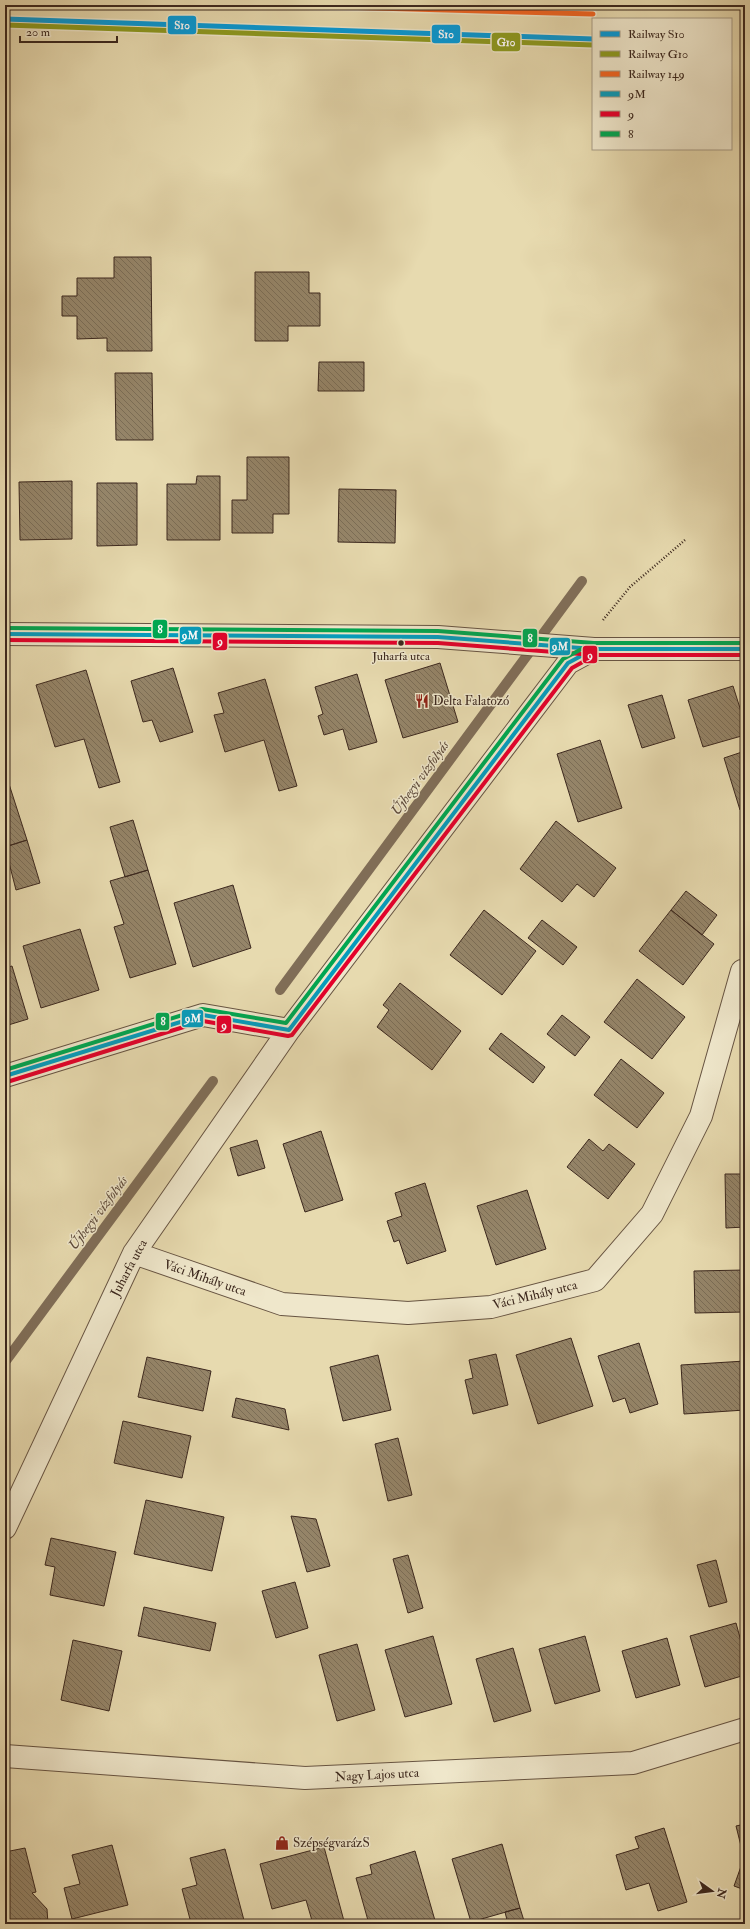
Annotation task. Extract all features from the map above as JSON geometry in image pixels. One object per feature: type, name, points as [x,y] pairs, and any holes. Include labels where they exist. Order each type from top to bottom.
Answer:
[{"type":"street","points":[[5,634],[430,637],[495,640],[587,649],[745,649]]},
{"type":"street","name":"Juharfa utca","points":[[5,1528],[134,1253],[289,1030],[568,663],[587,649]]},
{"type":"street","name":"Váci Mihály utca","points":[[134,1253],[282,1304],[408,1313],[491,1307],[595,1280],[652,1214],[701,1116],[742,971],[745,971]]},
{"type":"street","points":[[5,1076],[203,1015],[289,1030]]},
{"type":"street","name":"Nagy Lajos utca","points":[[5,1756],[305,1778],[633,1763],[745,1730]]},
{"type":"path","points":[[587,649],[630,587],[685,540]]},
{"type":"building","points":[[114,257],[151,257],[152,351],[107,351],[107,338],[77,339],[77,316],[62,316],[62,296],[77,296],[77,278],[114,278]]},
{"type":"building","points":[[255,272],[309,272],[309,293],[320,293],[320,326],[288,326],[288,341],[255,341]]},
{"type":"building","points":[[319,362],[364,362],[364,391],[318,391]]},
{"type":"building","points":[[115,373],[152,373],[153,440],[116,440]]},
{"type":"building","points":[[247,457],[289,457],[289,514],[273,514],[273,533],[232,533],[232,500],[247,500]]},
{"type":"building","points":[[197,476],[220,476],[220,540],[167,540],[167,484],[196,484]]},
{"type":"building","points":[[72,481],[72,539],[20,540],[19,482]]},
{"type":"building","points":[[97,483],[137,483],[137,545],[97,546]]},
{"type":"building","points":[[339,489],[396,490],[395,543],[338,542]]},
{"type":"building","points":[[745,501],[745,554],[742,554]]},
{"type":"building","name":"Delta Falatozó","points":[[440,663],[458,722],[403,738],[385,680]]},
{"type":"building","points":[[173,668],[193,732],[160,742],[152,720],[143,722],[131,681]]},
{"type":"building","points":[[86,670],[120,782],[99,788],[84,739],[55,747],[36,685]]},
{"type":"building","points":[[357,674],[377,742],[349,750],[343,729],[324,735],[318,716],[323,714],[315,687]]},
{"type":"building","points":[[265,679],[297,786],[279,791],[264,740],[225,752],[214,715],[224,713],[218,693]]},
{"type":"building","points":[[733,686],[745,724],[745,735],[703,747],[688,700]]},
{"type":"building","points":[[662,695],[675,738],[642,748],[628,705]]},
{"type":"building","points":[[600,740],[622,808],[578,822],[557,754]]},
{"type":"building","points":[[745,751],[745,809],[740,810],[724,758]]},
{"type":"building","points":[[9,784],[27,840],[5,847],[5,785]]},
{"type":"building","points":[[133,820],[148,870],[125,877],[110,827]]},
{"type":"building","points":[[556,821],[616,868],[594,897],[577,884],[562,902],[520,869]]},
{"type":"building","points":[[27,840],[40,883],[16,890],[5,847]]},
{"type":"building","points":[[148,870],[176,964],[130,978],[114,927],[124,924],[110,881]]},
{"type":"building","points":[[233,885],[251,948],[193,967],[174,903]]},
{"type":"building","points":[[686,891],[717,915],[702,935],[671,910]]},
{"type":"building","points":[[484,910],[536,951],[502,995],[450,955]]},
{"type":"building","points":[[671,910],[714,944],[683,985],[639,951]]},
{"type":"building","points":[[542,920],[577,947],[563,965],[528,938]]},
{"type":"building","points":[[80,929],[99,990],[41,1008],[23,946]]},
{"type":"building","points":[[12,966],[28,1019],[5,1026],[5,968]]},
{"type":"building","points":[[637,979],[685,1017],[652,1059],[604,1022]]},
{"type":"building","points":[[400,983],[461,1031],[432,1070],[377,1027],[389,1010],[383,1005]]},
{"type":"building","points":[[562,1015],[590,1037],[575,1056],[547,1034]]},
{"type":"building","points":[[501,1033],[545,1067],[533,1083],[489,1049]]},
{"type":"building","points":[[621,1059],[664,1093],[637,1128],[594,1095]]},
{"type":"building","points":[[321,1131],[343,1200],[305,1212],[283,1144]]},
{"type":"building","points":[[589,1139],[603,1151],[609,1144],[635,1164],[608,1199],[567,1167]]},
{"type":"building","points":[[257,1140],[265,1168],[238,1176],[230,1148]]},
{"type":"building","points":[[725,1174],[745,1174],[745,1227],[726,1228]]},
{"type":"building","points":[[425,1183],[446,1251],[407,1264],[399,1240],[394,1242],[387,1221],[402,1216],[395,1193]]},
{"type":"building","points":[[527,1190],[546,1249],[496,1265],[477,1206]]},
{"type":"building","points":[[745,1270],[745,1312],[695,1313],[694,1271]]},
{"type":"building","points":[[571,1338],[593,1406],[538,1424],[516,1355]]},
{"type":"building","points":[[639,1343],[658,1404],[630,1413],[625,1398],[613,1402],[598,1356]]},
{"type":"building","points":[[496,1354],[508,1405],[473,1414],[465,1380],[473,1378],[469,1360]]},
{"type":"building","points":[[378,1355],[391,1410],[343,1421],[330,1367]]},
{"type":"building","points":[[147,1357],[211,1371],[203,1411],[138,1397]]},
{"type":"building","points":[[745,1361],[745,1410],[684,1414],[681,1365]]},
{"type":"building","points":[[236,1398],[285,1409],[289,1430],[232,1417]]},
{"type":"building","points":[[123,1421],[191,1436],[182,1478],[114,1463]]},
{"type":"building","points":[[398,1438],[412,1495],[388,1501],[375,1444]]},
{"type":"building","points":[[146,1500],[224,1517],[212,1571],[134,1554]]},
{"type":"building","points":[[291,1516],[316,1519],[330,1566],[307,1572]]},
{"type":"building","points":[[51,1538],[116,1552],[104,1606],[50,1595],[55,1567],[45,1565]]},
{"type":"building","points":[[408,1555],[423,1608],[408,1613],[393,1559]]},
{"type":"building","points":[[716,1560],[727,1602],[709,1607],[697,1565]]},
{"type":"building","points":[[295,1582],[308,1628],[276,1638],[262,1591]]},
{"type":"building","points":[[144,1607],[216,1623],[210,1651],[138,1636]]},
{"type":"building","points":[[736,1623],[745,1656],[745,1675],[705,1687],[690,1636]]},
{"type":"building","points":[[433,1636],[452,1704],[405,1717],[385,1650]]},
{"type":"building","points":[[585,1636],[600,1691],[555,1704],[539,1649]]},
{"type":"building","points":[[667,1638],[680,1685],[636,1698],[622,1651]]},
{"type":"building","points":[[73,1640],[122,1651],[109,1711],[61,1700]]},
{"type":"building","points":[[357,1644],[375,1710],[337,1721],[319,1655]]},
{"type":"building","points":[[513,1648],[531,1711],[494,1722],[476,1659]]},
{"type":"building","points":[[745,1824],[745,1890],[734,1886],[744,1858],[736,1826]]},
{"type":"building","points":[[664,1828],[687,1902],[658,1911],[649,1883],[626,1890],[616,1855],[639,1848],[635,1837]]},
{"type":"building","points":[[502,1844],[520,1908],[471,1922],[452,1859]]},
{"type":"building","points":[[112,1845],[128,1905],[72,1919],[64,1888],[80,1884],[72,1855]]},
{"type":"building","points":[[324,1847],[344,1921],[332,1924],[313,1924],[306,1900],[272,1909],[260,1864]]},
{"type":"building","points":[[25,1848],[36,1892],[32,1893],[47,1909],[48,1924],[13,1924],[5,1916],[5,1852]]},
{"type":"building","points":[[225,1849],[245,1924],[207,1924],[206,1919],[191,1923],[182,1889],[197,1885],[190,1858]]},
{"type":"building","points":[[415,1851],[436,1924],[369,1924],[356,1878],[372,1874],[370,1865]]},
{"type":"building","points":[[520,1908],[525,1924],[508,1924],[505,1912]]},
{"type":"waterway","name":"Újhegyi vízfolyás","points":[[280,990],[582,581]]},
{"type":"waterway","name":"Újhegyi vízfolyás","points":[[5,1362],[213,1081]]},
{"type":"rail line","name":"149","points":[[268,5],[593,14]]},
{"type":"rail line","name":"S10","points":[[5,19],[592,39]]},
{"type":"rail line","name":"G10","points":[[5,25],[592,45]]},
{"type":"transit line","name":"8","points":[[5,628],[438,631],[594,643],[745,643]]},
{"type":"transit line","name":"9M","points":[[5,634],[438,637],[594,649],[745,649]]},
{"type":"transit line","name":"9","points":[[5,640],[438,643],[594,655],[745,655]]},
{"type":"transit line","name":"8","points":[[5,1070],[202,1009],[286,1023],[563,659],[591,644]]},
{"type":"transit line","name":"9M","points":[[5,1076],[203,1015],[289,1030],[568,663],[594,649]]},
{"type":"transit line","name":"9","points":[[7,1082],[203,1021],[288,1036],[292,1035],[572,668],[597,654]]},
{"type":"place","name":"Juharfa utca","points":[[401,643]]},
{"type":"place","name":"Delta Falatozó","points":[[422,701]]},
{"type":"place","name":"SzépségvarázS","points":[[282,1843]]}]
